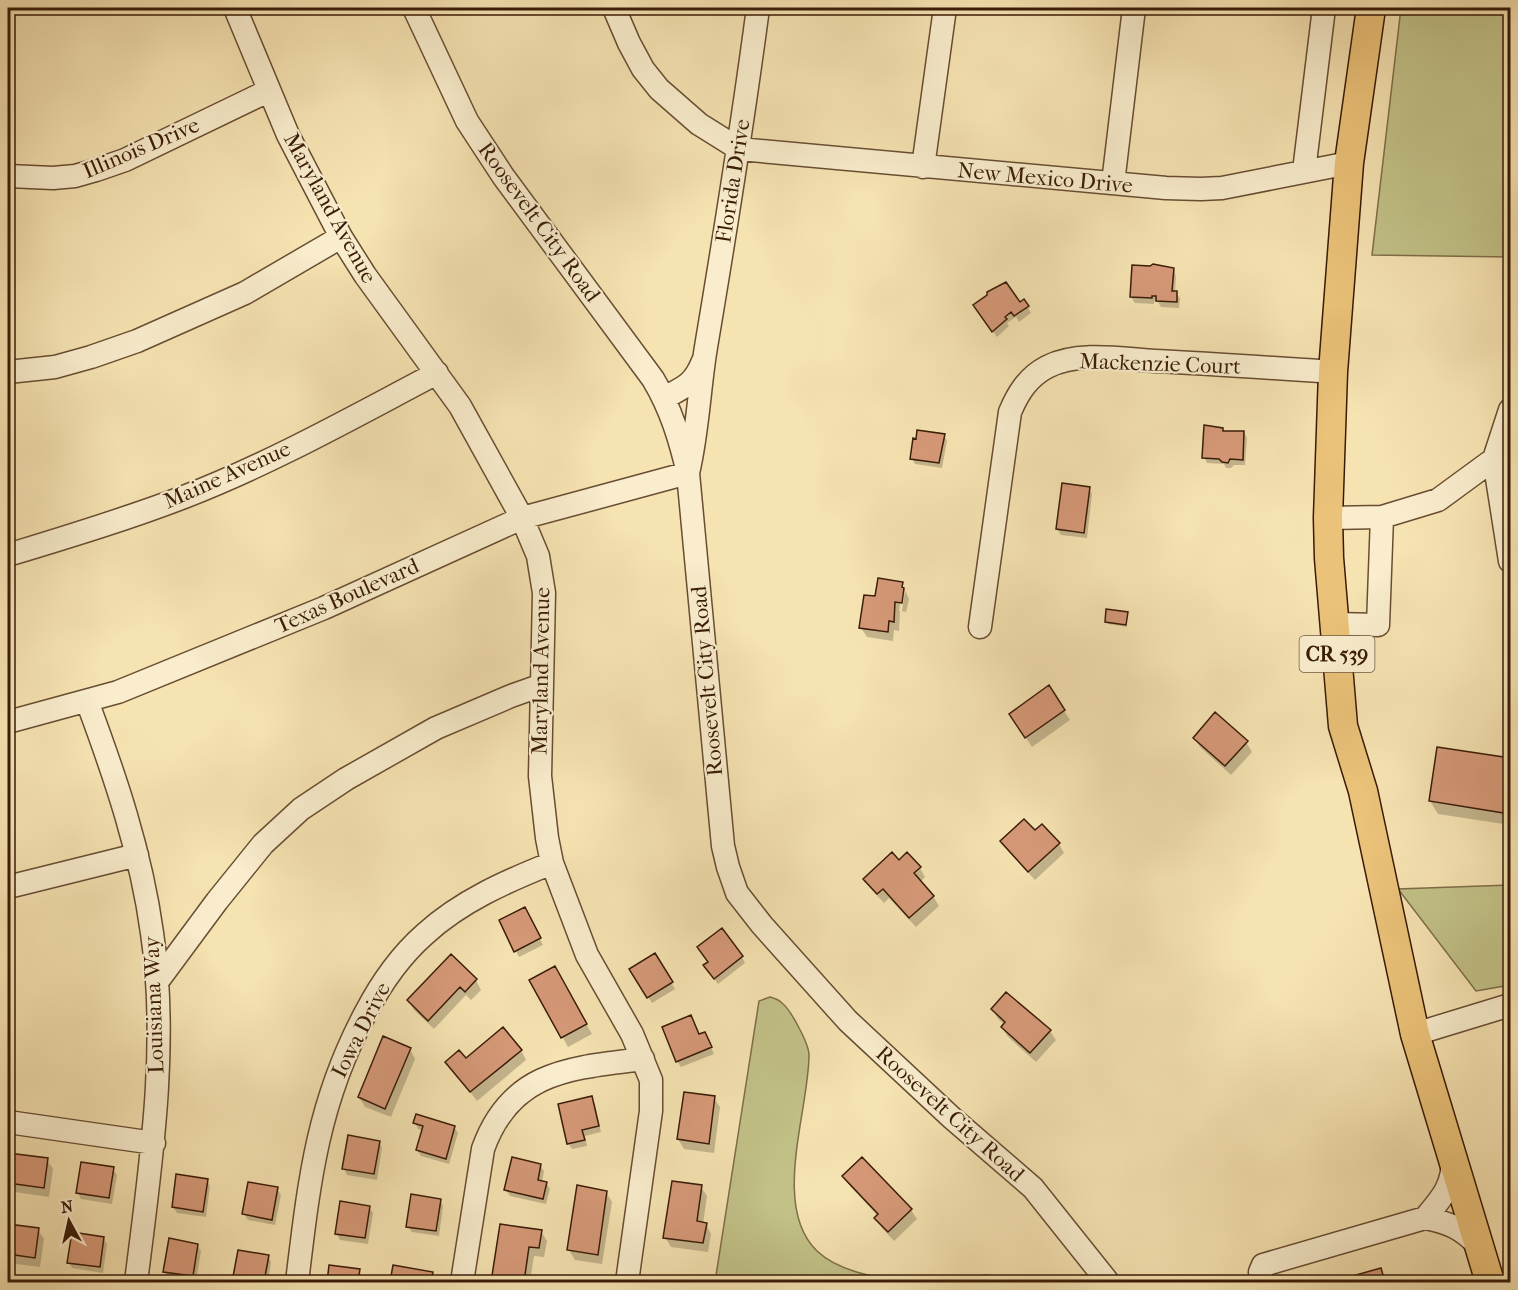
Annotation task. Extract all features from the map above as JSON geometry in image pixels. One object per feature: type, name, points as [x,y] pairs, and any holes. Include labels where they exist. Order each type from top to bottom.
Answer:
[{"type":"main road","name":"CR 539","points":[[1371,8],[1349,164],[1333,372],[1328,518],[1329,558],[1343,726],[1363,791],[1415,1034],[1490,1282]]},
{"type":"street","name":"Maryland Avenue","points":[[235,8],[288,135],[341,237],[392,313],[460,406],[522,518],[538,556],[543,575],[544,624],[540,776],[545,827],[552,863],[587,955],[632,1034],[651,1080],[651,1111],[627,1282]]},
{"type":"street","name":"Roosevelt City Road","points":[[414,8],[467,121],[502,176],[646,370],[664,398],[676,429],[688,473],[721,831],[728,867],[737,893],[762,925],[848,1021],[952,1118],[1033,1188],[1108,1282]]},
{"type":"street","points":[[614,8],[628,43],[643,69],[659,89],[699,124],[739,149]]},
{"type":"street","name":"Florida Drive","points":[[688,473],[698,423],[705,354],[739,149],[758,8]]},
{"type":"street","points":[[922,167],[945,8]]},
{"type":"street","points":[[1113,183],[1134,8]]},
{"type":"street","points":[[1304,171],[1324,8]]},
{"type":"street","name":"Illinois Drive","points":[[8,176],[53,178],[75,176],[96,170],[125,160],[268,91]]},
{"type":"street","name":"New Mexico Drive","points":[[739,149],[922,167],[1202,189],[1245,184],[1349,164]]},
{"type":"street","points":[[8,372],[55,367],[136,341],[244,293],[341,237]]},
{"type":"street","name":"Florida Drive","points":[[664,398],[691,383],[698,374],[705,354]]},
{"type":"street","name":"Mackenzie Court","points":[[980,627],[1010,412],[1023,387],[1038,373],[1048,367],[1083,359],[1163,361],[1333,372]]},
{"type":"street","name":"Maine Avenue","points":[[8,555],[131,516],[195,492],[333,427],[437,373]]},
{"type":"street","points":[[1510,410],[1502,458],[1510,561]]},
{"type":"street","points":[[1328,518],[1382,517],[1438,500],[1502,458]]},
{"type":"street","name":"Texas Boulevard","points":[[8,722],[118,692],[324,608],[522,518],[688,473]]},
{"type":"street","points":[[1335,624],[1378,625],[1382,517]]},
{"type":"street","points":[[158,982],[263,844],[301,809],[346,779],[436,728],[542,685]]},
{"type":"street","name":"Louisiana Way","points":[[87,701],[125,808],[137,855],[152,932],[158,982],[154,1143],[136,1282]]},
{"type":"street","points":[[8,887],[137,855]]},
{"type":"street","name":"Iowa Drive","points":[[297,1282],[308,1194],[324,1113],[337,1073],[371,1003],[406,953],[448,916],[480,896],[552,863]]},
{"type":"street","points":[[1415,1034],[1510,1005]]},
{"type":"street","points":[[462,1282],[483,1149],[501,1112],[527,1089],[558,1072],[577,1067],[644,1059]]},
{"type":"street","points":[[8,1122],[154,1143]]},
{"type":"street","points":[[1425,1218],[1439,1201],[1453,1177],[1453,1155]]},
{"type":"street","points":[[1263,1282],[1260,1272],[1263,1265],[1425,1218],[1446,1222],[1464,1231],[1480,1247]]},
{"type":"green space","points":[[1401,8],[1510,8],[1510,257],[1372,255]]},
{"type":"green space","points":[[1510,885],[1510,985],[1476,991],[1398,889]]},
{"type":"green space","points":[[770,997],[786,1007],[803,1036],[809,1055],[794,1184],[796,1210],[803,1232],[817,1251],[835,1264],[857,1272],[902,1282],[715,1282],[759,1001]]},
{"type":"green space","points":[[985,1275],[1019,1278],[1027,1282],[932,1282]]},
{"type":"building","points":[[1153,264],[1174,268],[1172,291],[1177,291],[1177,302],[1156,301],[1156,296],[1152,298],[1130,297],[1132,265],[1150,266]]},
{"type":"building","points":[[1006,282],[1020,302],[1024,299],[1029,306],[1014,316],[1011,312],[1005,317],[1007,319],[992,332],[973,305],[987,295],[987,292]]},
{"type":"building","points":[[1204,425],[1223,428],[1223,431],[1244,431],[1243,460],[1230,459],[1228,463],[1219,459],[1202,458]]},
{"type":"building","points":[[917,430],[945,434],[939,463],[910,459],[913,438],[916,439]]},
{"type":"building","points":[[1062,483],[1090,487],[1084,533],[1056,529]]},
{"type":"building","points":[[878,578],[903,582],[902,603],[895,602],[894,622],[889,621],[888,632],[859,628],[864,595],[875,596]]},
{"type":"building","points":[[1106,609],[1128,612],[1126,625],[1105,622]]},
{"type":"building","points":[[1049,685],[1065,710],[1025,738],[1009,714]]},
{"type":"building","points":[[1215,712],[1248,741],[1225,766],[1193,738]]},
{"type":"building","points":[[1437,747],[1510,758],[1510,814],[1429,801]]},
{"type":"building","points":[[1024,819],[1035,830],[1042,824],[1060,843],[1028,872],[1000,841]]},
{"type":"building","points":[[892,852],[899,860],[907,852],[921,867],[914,873],[934,896],[909,918],[883,889],[877,894],[863,879]]},
{"type":"building","points":[[525,907],[541,938],[514,952],[499,920]]},
{"type":"building","points":[[722,928],[743,956],[714,979],[703,965],[708,962],[697,947]]},
{"type":"building","points":[[655,953],[673,982],[647,998],[629,969]]},
{"type":"building","points":[[451,954],[477,979],[465,992],[460,987],[428,1021],[407,1000]]},
{"type":"building","points":[[555,966],[587,1024],[561,1038],[529,980]]},
{"type":"building","points":[[1006,992],[1051,1030],[1030,1053],[1001,1027],[1005,1022],[991,1009]]},
{"type":"building","points":[[691,1015],[699,1034],[705,1032],[712,1047],[676,1062],[662,1027]]},
{"type":"building","points":[[503,1027],[522,1050],[470,1092],[445,1062],[459,1050],[466,1058]]},
{"type":"building","points":[[383,1036],[411,1048],[385,1109],[358,1097]]},
{"type":"building","points":[[684,1092],[715,1096],[709,1144],[677,1139]]},
{"type":"building","points":[[592,1096],[599,1126],[582,1130],[585,1140],[567,1144],[558,1104]]},
{"type":"building","points":[[416,1114],[455,1126],[446,1159],[416,1150],[423,1126],[413,1123]]},
{"type":"building","points":[[348,1135],[380,1141],[374,1174],[342,1169]]},
{"type":"building","points":[[8,1153],[48,1158],[44,1188],[8,1183]]},
{"type":"building","points":[[512,1157],[541,1164],[538,1180],[547,1182],[543,1199],[504,1190]]},
{"type":"building","points":[[862,1157],[912,1209],[888,1232],[874,1218],[878,1214],[842,1176]]},
{"type":"building","points":[[81,1162],[114,1167],[109,1198],[76,1193]]},
{"type":"building","points":[[176,1174],[208,1179],[203,1212],[172,1207]]},
{"type":"building","points":[[672,1181],[702,1185],[697,1221],[707,1223],[703,1243],[663,1238]]},
{"type":"building","points":[[248,1182],[278,1187],[272,1220],[242,1214]]},
{"type":"building","points":[[577,1185],[607,1191],[598,1255],[567,1250]]},
{"type":"building","points":[[411,1194],[441,1199],[436,1231],[406,1227]]},
{"type":"building","points":[[340,1201],[370,1206],[365,1238],[335,1234]]},
{"type":"building","points":[[8,1224],[39,1228],[35,1258],[8,1254]]},
{"type":"building","points":[[500,1224],[542,1230],[539,1248],[529,1247],[524,1282],[491,1282]]},
{"type":"building","points":[[72,1232],[104,1237],[100,1267],[67,1263]]},
{"type":"building","points":[[169,1238],[198,1244],[193,1276],[163,1272]]},
{"type":"building","points":[[238,1250],[269,1255],[264,1282],[232,1282]]},
{"type":"building","points":[[329,1265],[360,1269],[358,1282],[327,1282]]},
{"type":"building","points":[[393,1265],[433,1272],[431,1282],[390,1282]]},
{"type":"building","points":[[1381,1268],[1385,1282],[1331,1282]]},
{"type":"building","points":[[658,1277],[689,1282],[657,1282]]}]
